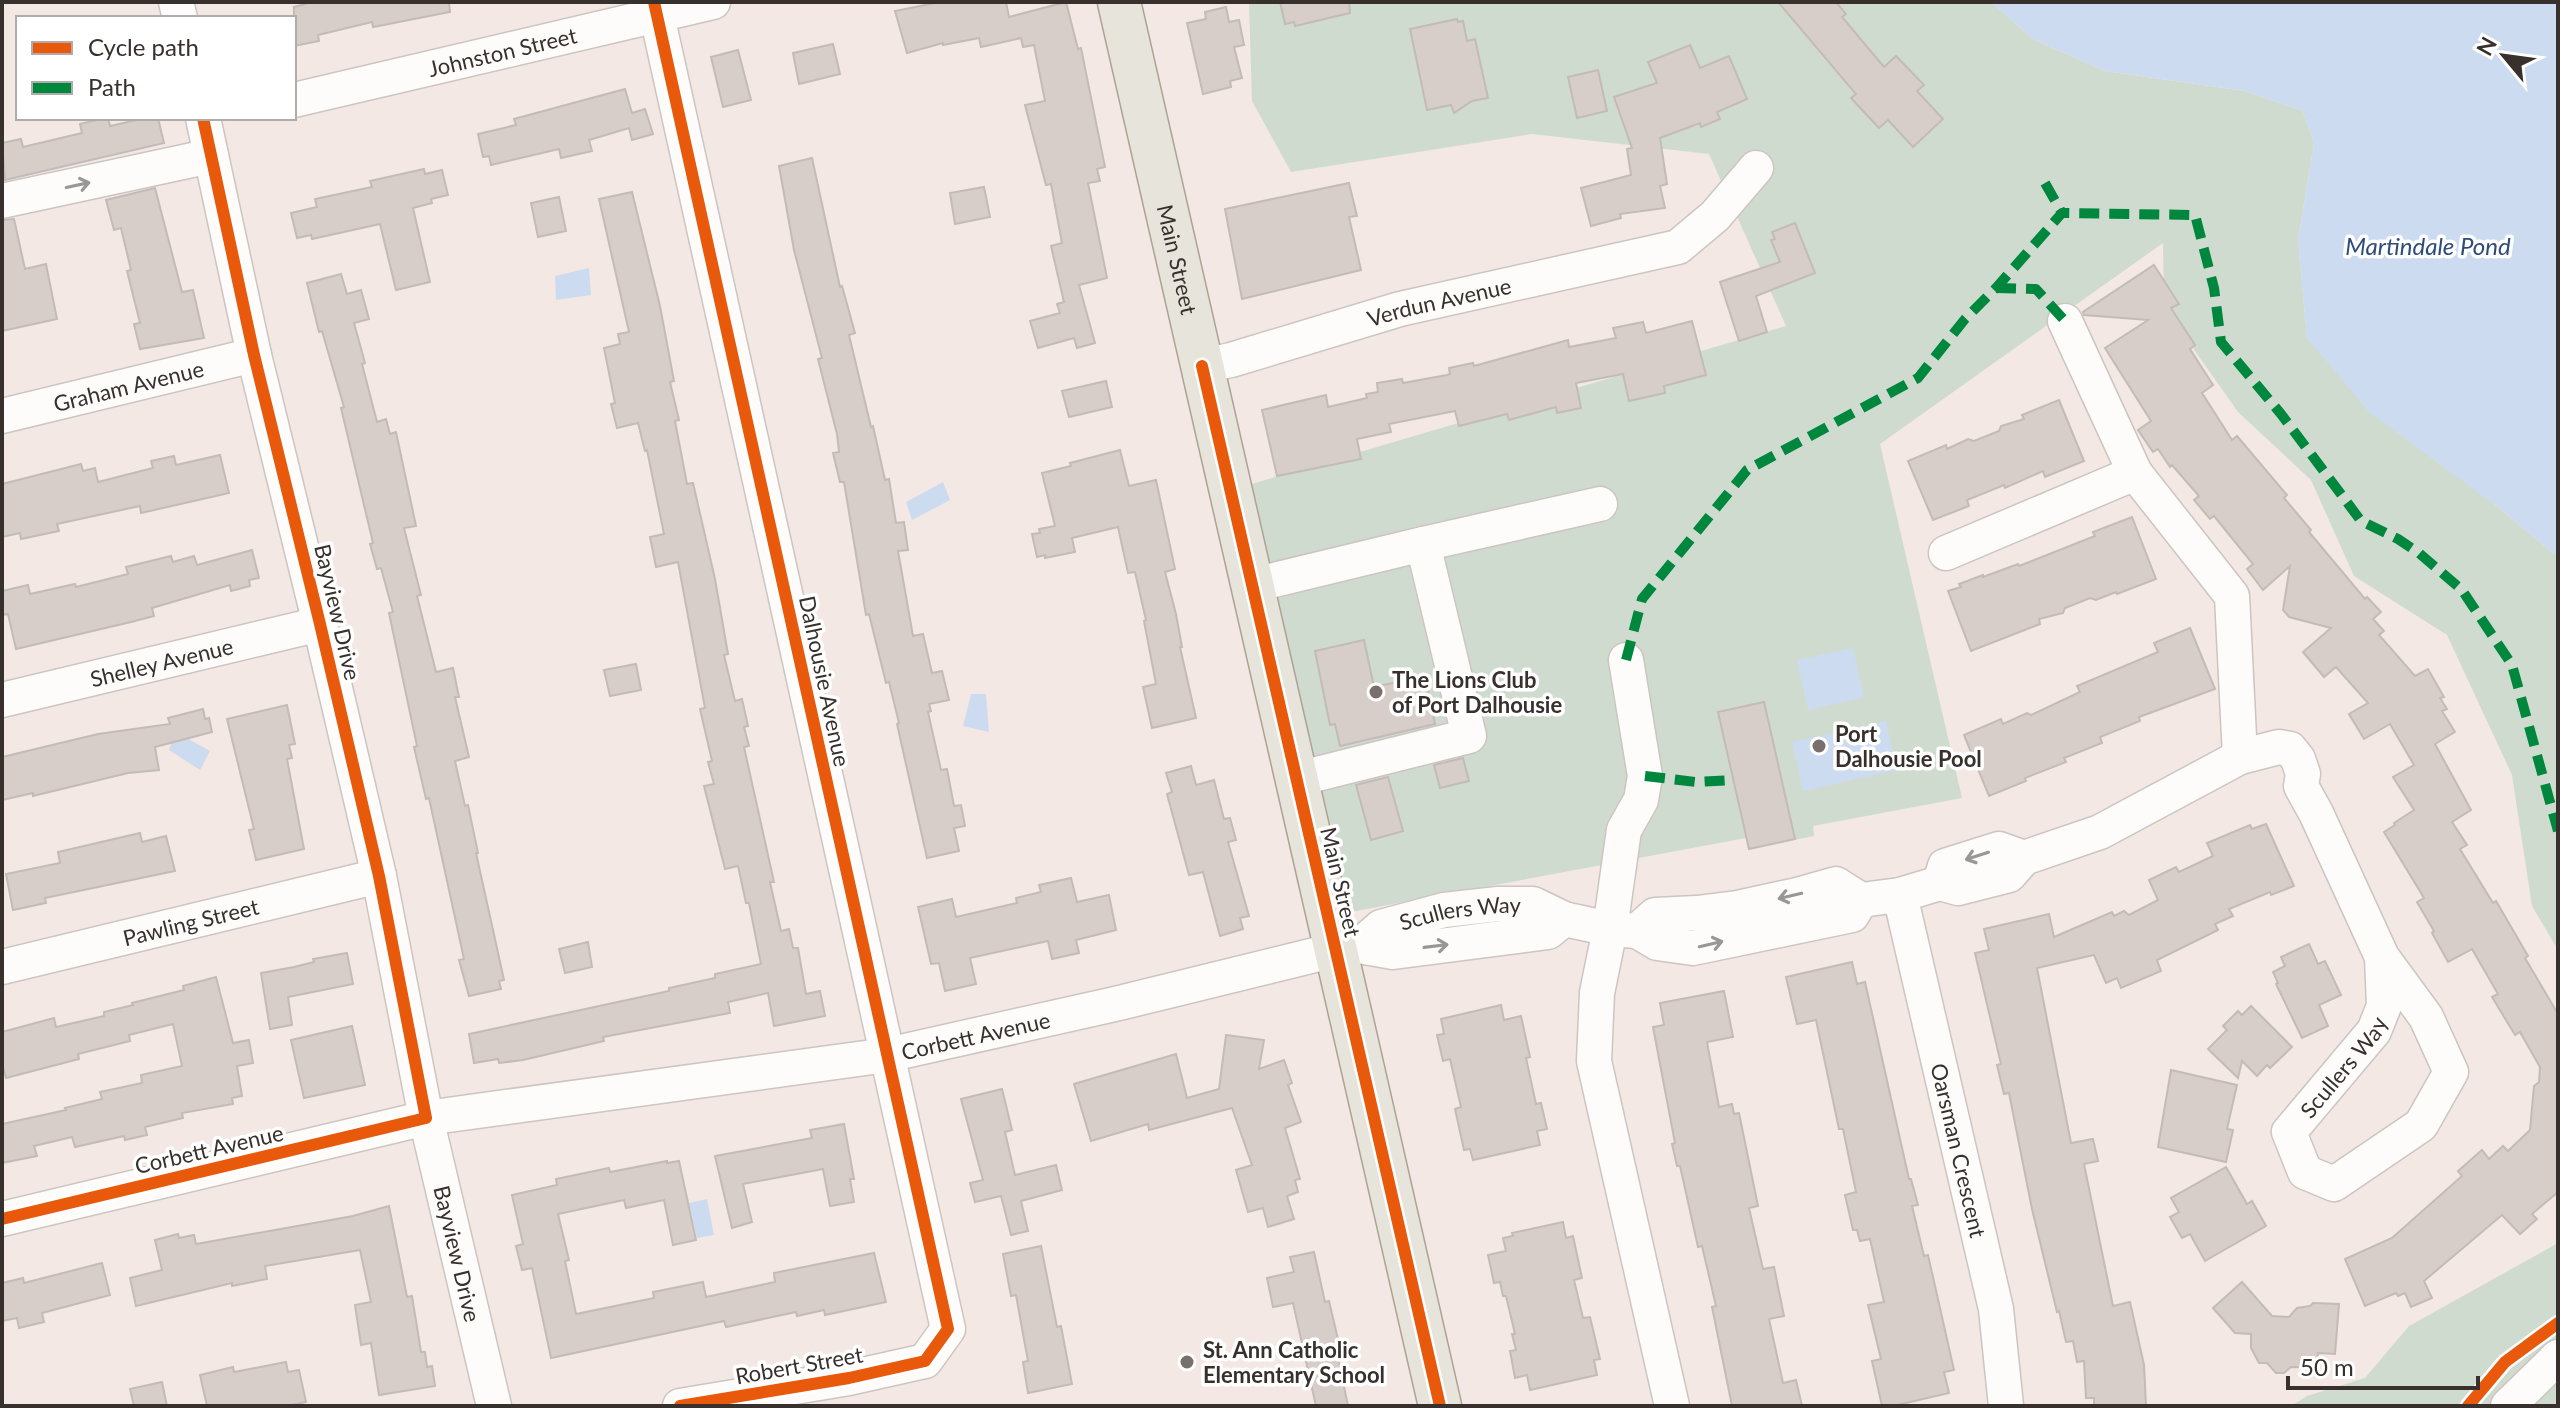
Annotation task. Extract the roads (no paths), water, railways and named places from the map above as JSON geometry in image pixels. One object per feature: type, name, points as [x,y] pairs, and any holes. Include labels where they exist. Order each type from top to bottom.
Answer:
[{"type":"main road","name":"Main Street","points":[[1119,2],[1297,779],[1347,948],[1440,1406]]},
{"type":"street","name":"Johnston Street","points":[[296,99],[656,9],[713,2]]},
{"type":"street","name":"Dalhousie Avenue","points":[[656,9],[948,1329],[925,1361]]},
{"type":"street","name":"Bayview Drive","points":[[208,120],[211,156],[254,355],[379,876],[426,1118],[494,1406]]},
{"type":"street","points":[[2,201],[211,156]]},
{"type":"street","name":"Verdun Avenue","points":[[1202,366],[1400,309],[1678,247],[1715,216],[1756,168]]},
{"type":"street","points":[[2065,321],[2135,473],[2232,596],[2240,757]]},
{"type":"street","name":"Graham Avenue","points":[[2,416],[254,355]]},
{"type":"street","points":[[1946,553],[2135,473]]},
{"type":"street","points":[[1253,585],[1600,504]]},
{"type":"street","points":[[1297,779],[1469,736],[1423,544]]},
{"type":"street","name":"Shelley Avenue","points":[[2,700],[320,624]]},
{"type":"street","points":[[1626,660],[1645,776],[1641,800],[1624,830],[1623,930],[1597,993],[1594,1061],[1672,1406]]},
{"type":"street","name":"Scullers Way","points":[[1347,948],[1393,952],[1548,932],[1564,919],[1623,930],[1657,943],[1693,948],[1852,915],[1861,900],[1900,895],[1940,883],[1958,888],[2009,875],[2024,858],[2100,832],[2240,757],[2279,747],[2290,749],[2298,759],[2303,774],[2301,786],[2382,957],[2426,1017],[2451,1072],[2421,1125],[2334,1184],[2305,1172],[2289,1132],[2374,1031],[2384,1006],[2382,957]]},
{"type":"street","name":"Pawling Street","points":[[2,967],[379,876]]},
{"type":"street","name":"Oarsman Crescent","points":[[1900,895],[1996,1309],[2006,1406]]},
{"type":"street","name":"Corbett Avenue","points":[[2,1219],[426,1118],[887,1055],[1347,948]]},
{"type":"street","points":[[2508,1406],[2558,1357]]},
{"type":"street","name":"Robert Street","points":[[680,1406],[849,1378],[925,1361]]},
{"type":"water","name":"Martindale Pond","points":[[1991,2],[2558,2],[2558,557],[2495,505],[2369,412],[2307,338],[2298,240],[2314,143],[2303,111],[2245,91],[2105,71],[2033,39]]},
{"type":"water","points":[[589,268],[591,295],[556,300],[555,276]]},
{"type":"water","points":[[943,482],[950,500],[912,520],[906,502]]},
{"type":"water","points":[[1853,648],[1864,697],[1808,710],[1797,660]]},
{"type":"water","points":[[971,694],[986,694],[989,732],[963,726]]},
{"type":"water","points":[[1886,721],[1897,770],[1803,791],[1792,742]]},
{"type":"water","points":[[176,732],[210,751],[200,770],[169,750]]},
{"type":"water","points":[[707,1199],[714,1235],[697,1238],[689,1203]]},
{"type":"place","name":"The Lions Club of Port Dalhousie","points":[[1376,692]]},
{"type":"place","name":"Port Dalhousie Pool","points":[[1819,746]]},
{"type":"place","name":"St. Ann Catholic Elementary School","points":[[1187,1362]]}]
